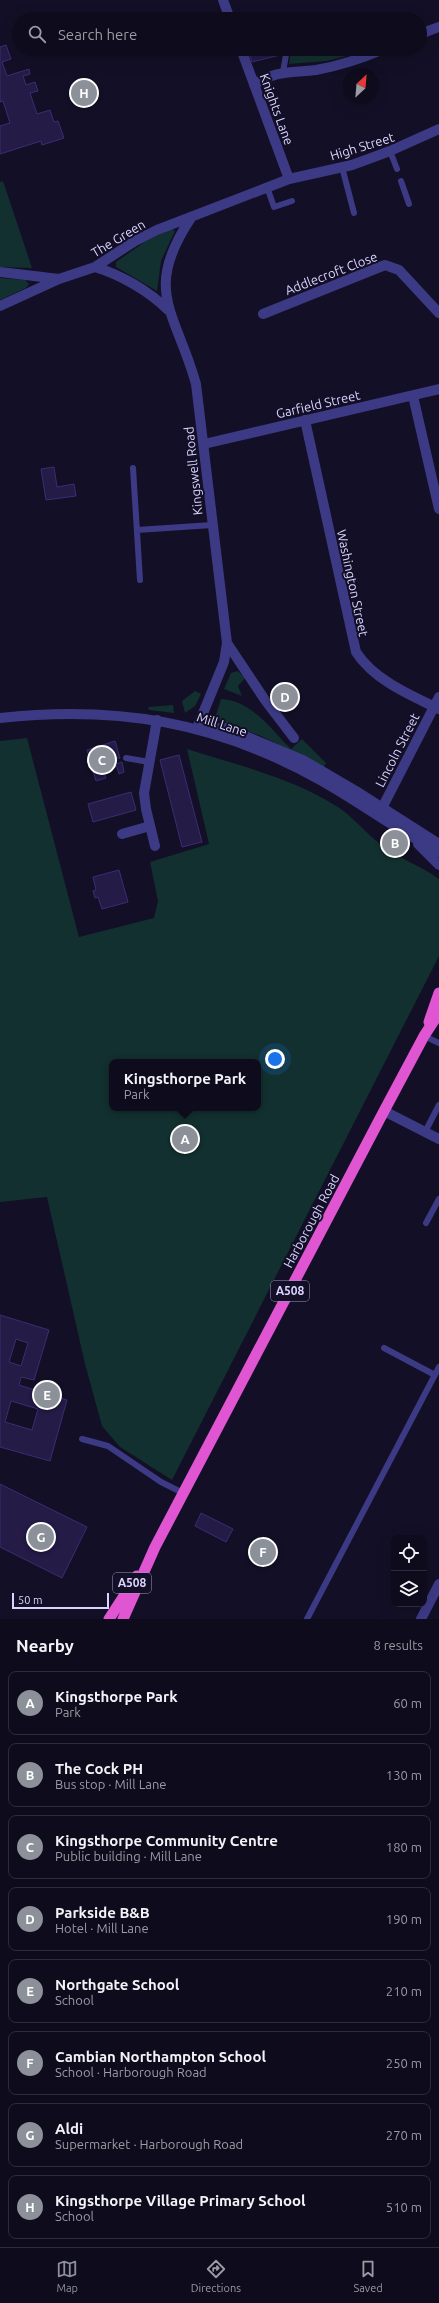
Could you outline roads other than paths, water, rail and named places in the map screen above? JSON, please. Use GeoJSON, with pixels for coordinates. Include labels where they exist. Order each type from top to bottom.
{"type":"FeatureCollection","features":[{"type":"Feature","properties":{"kind":"highway","name":"Harborough Road"},"geometry":{"type":"LineString","coordinates":[[424,1036],[439,993]]}},
{"type":"Feature","properties":{"kind":"highway","name":"Harborough Road"},"geometry":{"type":"LineString","coordinates":[[156,1547],[384,1111],[424,1036],[439,1013]]}},
{"type":"Feature","properties":{"kind":"highway","name":"A508"},"geometry":{"type":"LineString","coordinates":[[109,1619],[156,1547]]}},
{"type":"Feature","properties":{"kind":"highway","name":"A508"},"geometry":{"type":"LineString","coordinates":[[123,1619],[156,1547]]}},
{"type":"Feature","properties":{"kind":"street"},"geometry":{"type":"LineString","coordinates":[[223,0],[227,12]]}},
{"type":"Feature","properties":{"kind":"street"},"geometry":{"type":"LineString","coordinates":[[427,31],[439,27]]}},
{"type":"Feature","properties":{"kind":"street","name":"Knights Lane"},"geometry":{"type":"LineString","coordinates":[[244,56],[289,179]]}},
{"type":"Feature","properties":{"kind":"street"},"geometry":{"type":"LineString","coordinates":[[254,85],[265,77],[283,72],[316,70],[361,56]]}},
{"type":"Feature","properties":{"kind":"street","name":"High Street"},"geometry":{"type":"LineString","coordinates":[[289,179],[342,167],[390,151],[439,129]]}},
{"type":"Feature","properties":{"kind":"street","name":"The Green"},"geometry":{"type":"LineString","coordinates":[[0,272],[59,279],[95,267],[135,241],[157,230],[289,179]]}},
{"type":"Feature","properties":{"kind":"street","name":"Kingswell Road"},"geometry":{"type":"LineString","coordinates":[[191,218],[172,249],[168,262],[165,283],[168,310],[190,361],[196,384],[227,643],[224,662],[197,728]]}},
{"type":"Feature","properties":{"kind":"street","name":"Addlecroft Close"},"geometry":{"type":"LineString","coordinates":[[262,314],[386,265],[399,270],[439,313]]}},
{"type":"Feature","properties":{"kind":"street"},"geometry":{"type":"LineString","coordinates":[[95,267],[108,271],[134,285],[158,300],[168,310]]}},
{"type":"Feature","properties":{"kind":"street"},"geometry":{"type":"LineString","coordinates":[[0,306],[59,279]]}},
{"type":"Feature","properties":{"kind":"street","name":"Garfield Street"},"geometry":{"type":"LineString","coordinates":[[204,444],[439,389]]}},
{"type":"Feature","properties":{"kind":"street"},"geometry":{"type":"LineString","coordinates":[[413,396],[439,508]]}},
{"type":"Feature","properties":{"kind":"street","name":"Washington Street"},"geometry":{"type":"LineString","coordinates":[[305,420],[356,652],[364,666],[374,674],[437,708]]}},
{"type":"Feature","properties":{"kind":"street"},"geometry":{"type":"LineString","coordinates":[[227,643],[265,700],[294,738]]}},
{"type":"Feature","properties":{"kind":"street","name":"Lincoln Street"},"geometry":{"type":"LineString","coordinates":[[380,811],[437,708],[439,697]]}},
{"type":"Feature","properties":{"kind":"street","name":"Mill Lane"},"geometry":{"type":"LineString","coordinates":[[0,718],[85,714],[157,720],[197,728],[234,740],[287,763],[380,811],[413,838],[439,865]]}},
{"type":"Feature","properties":{"kind":"street"},"geometry":{"type":"LineString","coordinates":[[155,846],[144,793],[157,720]]}},
{"type":"Feature","properties":{"kind":"street"},"geometry":{"type":"LineString","coordinates":[[380,811],[439,844]]}},
{"type":"Feature","properties":{"kind":"street"},"geometry":{"type":"LineString","coordinates":[[122,834],[150,826]]}},
{"type":"Feature","properties":{"kind":"street","name":"Mill Lane"},"geometry":{"type":"LineString","coordinates":[[413,838],[439,852]]}},
{"type":"Feature","properties":{"kind":"street"},"geometry":{"type":"LineString","coordinates":[[384,1111],[439,1139]]}},
{"type":"Feature","properties":{"kind":"street"},"geometry":{"type":"LineString","coordinates":[[421,1619],[439,1584]]}},
{"type":"Feature","properties":{"kind":"lane"},"geometry":{"type":"LineString","coordinates":[[283,72],[286,56]]}},
{"type":"Feature","properties":{"kind":"lane"},"geometry":{"type":"LineString","coordinates":[[390,151],[397,169]]}},
{"type":"Feature","properties":{"kind":"lane"},"geometry":{"type":"LineString","coordinates":[[342,167],[354,213]]}},
{"type":"Feature","properties":{"kind":"lane"},"geometry":{"type":"LineString","coordinates":[[401,181],[410,204]]}},
{"type":"Feature","properties":{"kind":"lane"},"geometry":{"type":"LineString","coordinates":[[267,187],[274,207],[292,201]]}},
{"type":"Feature","properties":{"kind":"lane"},"geometry":{"type":"LineString","coordinates":[[133,468],[140,580]]}},
{"type":"Feature","properties":{"kind":"lane"},"geometry":{"type":"LineString","coordinates":[[137,530],[212,525]]}},
{"type":"Feature","properties":{"kind":"lane"},"geometry":{"type":"LineString","coordinates":[[126,758],[149,762]]}},
{"type":"Feature","properties":{"kind":"lane"},"geometry":{"type":"LineString","coordinates":[[424,1036],[439,1043]]}},
{"type":"Feature","properties":{"kind":"lane"},"geometry":{"type":"LineString","coordinates":[[425,1132],[439,1105]]}},
{"type":"Feature","properties":{"kind":"lane"},"geometry":{"type":"LineString","coordinates":[[426,1223],[439,1199]]}},
{"type":"Feature","properties":{"kind":"lane"},"geometry":{"type":"LineString","coordinates":[[384,1348],[435,1375]]}},
{"type":"Feature","properties":{"kind":"lane"},"geometry":{"type":"LineString","coordinates":[[307,1619],[439,1367]]}},
{"type":"Feature","properties":{"kind":"lane"},"geometry":{"type":"LineString","coordinates":[[82,1439],[108,1446],[161,1482],[183,1493]]}},
{"type":"Feature","properties":{"kind":"place","name":"Kingsthorpe Village Primary School"},"geometry":{"type":"Point","coordinates":[84,93]}},
{"type":"Feature","properties":{"kind":"place","name":"Parkside B&B"},"geometry":{"type":"Point","coordinates":[285,697]}},
{"type":"Feature","properties":{"kind":"place","name":"Kingsthorpe Community Centre"},"geometry":{"type":"Point","coordinates":[102,760]}},
{"type":"Feature","properties":{"kind":"place","name":"The Cock PH"},"geometry":{"type":"Point","coordinates":[395,843]}},
{"type":"Feature","properties":{"kind":"place","name":"Kingsthorpe Park"},"geometry":{"type":"Point","coordinates":[185,1139]}},
{"type":"Feature","properties":{"kind":"place","name":"Northgate School"},"geometry":{"type":"Point","coordinates":[47,1395]}},
{"type":"Feature","properties":{"kind":"place","name":"Aldi"},"geometry":{"type":"Point","coordinates":[41,1537]}},
{"type":"Feature","properties":{"kind":"place","name":"Cambian Northampton School"},"geometry":{"type":"Point","coordinates":[263,1552]}}]}
